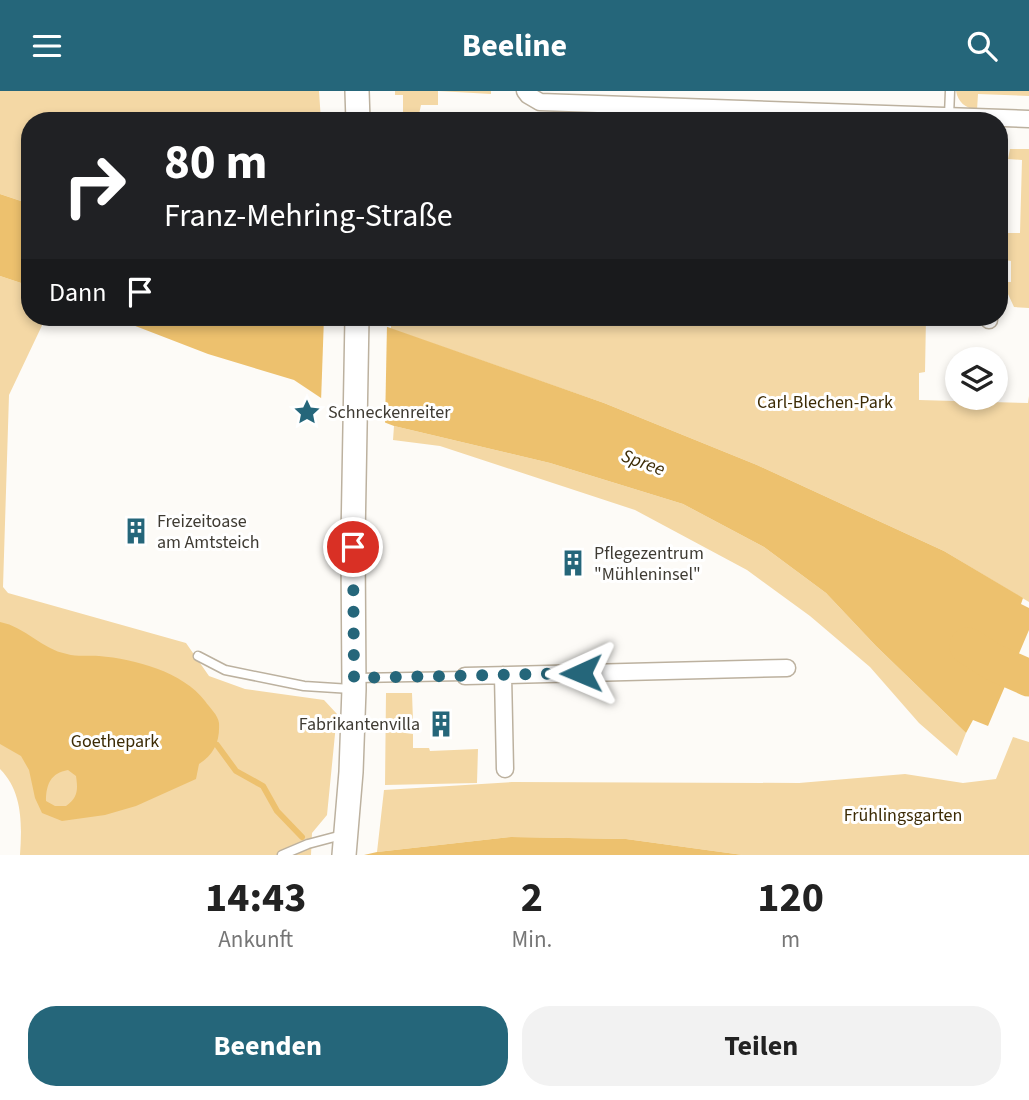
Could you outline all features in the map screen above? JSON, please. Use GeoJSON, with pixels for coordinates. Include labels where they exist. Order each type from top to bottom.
{"type":"FeatureCollection","features":[{"type":"Feature","properties":{"kind":"main road"},"geometry":{"type":"LineString","coordinates":[[358,91],[358,112]]}},
{"type":"Feature","properties":{"kind":"main road"},"geometry":{"type":"LineString","coordinates":[[344,847],[351,772],[354,684],[357,326]]}},
{"type":"Feature","properties":{"kind":"street"},"geometry":{"type":"LineString","coordinates":[[525,91],[540,102],[606,97],[877,112]]}},
{"type":"Feature","properties":{"kind":"street"},"geometry":{"type":"LineString","coordinates":[[1008,119],[1029,119]]}},
{"type":"Feature","properties":{"kind":"street"},"geometry":{"type":"LineString","coordinates":[[465,676],[787,668]]}},
{"type":"Feature","properties":{"kind":"street"},"geometry":{"type":"LineString","coordinates":[[503,675],[505,769]]}},
{"type":"Feature","properties":{"kind":"lane"},"geometry":{"type":"LineString","coordinates":[[949,112],[950,91]]}},
{"type":"Feature","properties":{"kind":"lane"},"geometry":{"type":"LineString","coordinates":[[198,656],[225,670],[304,686],[465,676]]}},
{"type":"Feature","properties":{"kind":"lane"},"geometry":{"type":"LineString","coordinates":[[282,855],[308,844],[344,847]]}},
{"type":"Feature","properties":{"kind":"green space"},"geometry":{"type":"Polygon","coordinates":[[[0,91],[319,91],[320,112],[21,112],[21,201],[0,194],[0,91]]]}},
{"type":"Feature","properties":{"kind":"green space"},"geometry":{"type":"Polygon","coordinates":[[[395,91],[438,91],[438,105],[421,105],[420,112],[403,112],[403,95],[395,95],[395,91]]]}},
{"type":"Feature","properties":{"kind":"green space"},"geometry":{"type":"Polygon","coordinates":[[[438,91],[491,91],[491,94],[438,91]]]}},
{"type":"Feature","properties":{"kind":"green space"},"geometry":{"type":"Polygon","coordinates":[[[956,91],[1029,91],[1029,96],[978,94],[977,110],[963,104],[956,91]]]}},
{"type":"Feature","properties":{"kind":"green space"},"geometry":{"type":"Polygon","coordinates":[[[1010,149],[1029,149],[1029,308],[1014,307],[1008,294],[1011,261],[1008,260],[1008,233],[1020,233],[1022,160],[1008,159],[1010,149]]]}},
{"type":"Feature","properties":{"kind":"green space","name":"Goethepark"},"geometry":{"type":"Polygon","coordinates":[[[0,276],[21,283],[21,326],[42,326],[9,395],[3,587],[8,593],[186,643],[209,676],[245,689],[324,700],[337,714],[327,815],[312,833],[311,855],[20,855],[21,821],[17,798],[8,778],[0,769],[0,276]]]}},
{"type":"Feature","properties":{"kind":"green space","name":"Carl-Blechen-Park"},"geometry":{"type":"Polygon","coordinates":[[[391,326],[926,326],[925,372],[919,373],[919,400],[945,401],[945,410],[1008,410],[1008,402],[1028,403],[1029,396],[1029,602],[944,551],[757,465],[604,403],[391,329],[391,326]]]}},
{"type":"Feature","properties":{"kind":"green space"},"geometry":{"type":"Polygon","coordinates":[[[394,426],[550,463],[683,504],[764,547],[826,593],[876,646],[966,733],[957,756],[919,723],[870,667],[810,616],[747,570],[635,510],[440,446],[393,440],[394,426]]]}},
{"type":"Feature","properties":{"kind":"green space"},"geometry":{"type":"Polygon","coordinates":[[[386,693],[412,693],[413,721],[405,721],[405,733],[413,734],[413,748],[429,748],[430,751],[478,749],[477,783],[385,785],[386,693]]]}},
{"type":"Feature","properties":{"kind":"green space","name":"Frühlingsgarten"},"geometry":{"type":"Polygon","coordinates":[[[1013,737],[1029,742],[1029,855],[743,855],[626,839],[511,837],[377,852],[384,790],[512,782],[799,783],[905,774],[963,783],[996,779],[1013,737]]]}},
{"type":"Feature","properties":{"kind":"water"},"geometry":{"type":"Polygon","coordinates":[[[0,194],[21,201],[21,283],[0,276],[0,194]]]}},
{"type":"Feature","properties":{"kind":"water"},"geometry":{"type":"Polygon","coordinates":[[[135,326],[385,326],[604,403],[757,465],[944,551],[1023,598],[1021,604],[1029,608],[1029,630],[988,726],[973,720],[966,733],[876,646],[826,593],[764,547],[683,504],[550,463],[394,426],[321,398],[294,380],[208,354],[135,326]]]}},
{"type":"Feature","properties":{"kind":"water"},"geometry":{"type":"Polygon","coordinates":[[[0,622],[18,628],[58,651],[128,660],[171,675],[196,691],[214,712],[219,723],[215,747],[199,764],[196,779],[136,806],[105,815],[62,821],[42,813],[35,798],[29,770],[21,756],[0,744],[0,622]],[[68,770],[57,774],[48,785],[46,801],[55,806],[66,806],[76,793],[76,776],[68,770]]]}},
{"type":"Feature","properties":{"kind":"water"},"geometry":{"type":"Polygon","coordinates":[[[511,837],[626,839],[743,855],[364,855],[511,837]]]}},
{"type":"Feature","properties":{"kind":"pier"},"geometry":{"type":"Polygon","coordinates":[[[324,326],[387,326],[385,426],[321,402],[324,326]]]}},
{"type":"Feature","properties":{"kind":"waterway","name":"Spree"},"geometry":{"type":"LineString","coordinates":[[968,646],[993,662],[1029,678]]}},
{"type":"Feature","properties":{"kind":"waterway"},"geometry":{"type":"LineString","coordinates":[[217,745],[236,771],[263,786],[277,811],[302,837]]}},
{"type":"Feature","properties":{"kind":"place","name":"Schneckenreiter"},"geometry":{"type":"Point","coordinates":[307,412]}},
{"type":"Feature","properties":{"kind":"place","name":"Freizeitoase am Amtsteich"},"geometry":{"type":"Point","coordinates":[136,531]}},
{"type":"Feature","properties":{"kind":"place","name":"Pflegezentrum \"Mühleninsel\""},"geometry":{"type":"Point","coordinates":[573,563]}},
{"type":"Feature","properties":{"kind":"place","name":"Fabrikantenvilla"},"geometry":{"type":"Point","coordinates":[441,724]}},
{"type":"Feature","properties":{"kind":"route"},"geometry":{"type":"LineString","coordinates":[[353,547],[354,678],[581,673]]}}]}
